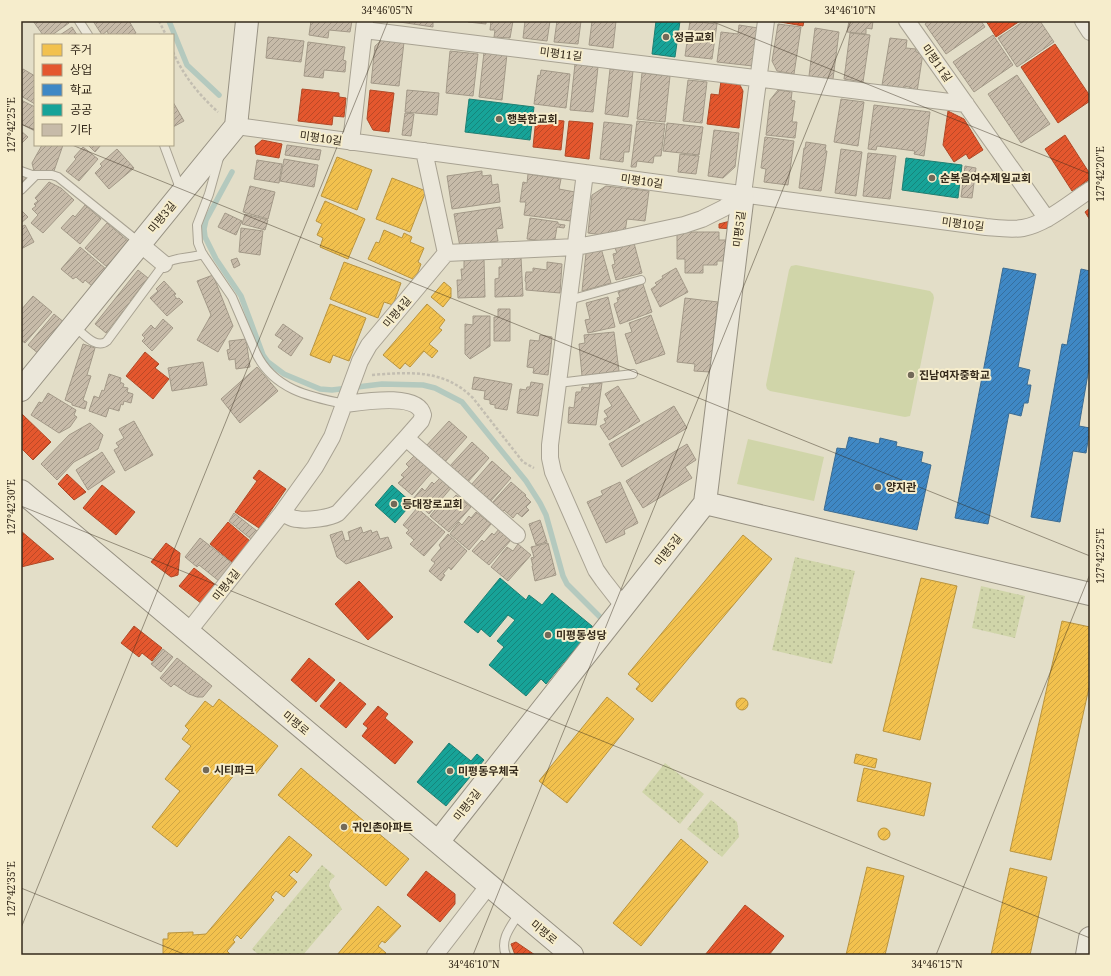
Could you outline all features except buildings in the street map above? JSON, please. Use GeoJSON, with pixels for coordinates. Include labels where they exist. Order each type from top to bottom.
{"type":"FeatureCollection","features":[{"type":"Feature","properties":{"kind":"street"},"geometry":{"type":"LineString","coordinates":[[230,134],[247,21]]}},
{"type":"Feature","properties":{"kind":"street"},"geometry":{"type":"LineString","coordinates":[[424,152],[446,253],[576,247],[690,223],[714,214],[743,194],[766,21]]}},
{"type":"Feature","properties":{"kind":"street","name":"미평11길"},"geometry":{"type":"LineString","coordinates":[[907,21],[966,104]]}},
{"type":"Feature","properties":{"kind":"street"},"geometry":{"type":"LineString","coordinates":[[1083,21],[1090,32]]}},
{"type":"Feature","properties":{"kind":"street","name":"미평11길"},"geometry":{"type":"LineString","coordinates":[[351,142],[364,25],[759,78]]}},
{"type":"Feature","properties":{"kind":"street"},"geometry":{"type":"LineString","coordinates":[[759,78],[966,104],[1047,219]]}},
{"type":"Feature","properties":{"kind":"street","name":"미평10길"},"geometry":{"type":"LineString","coordinates":[[230,134],[351,142],[986,227],[1023,228],[1047,219],[1090,190]]}},
{"type":"Feature","properties":{"kind":"street","name":"미평3길"},"geometry":{"type":"LineString","coordinates":[[21,390],[230,134]]}},
{"type":"Feature","properties":{"kind":"street"},"geometry":{"type":"LineString","coordinates":[[585,173],[550,445],[550,458],[553,472],[596,570],[624,607]]}},
{"type":"Feature","properties":{"kind":"street","name":"미평5길"},"geometry":{"type":"LineString","coordinates":[[438,842],[705,503],[743,194]]}},
{"type":"Feature","properties":{"kind":"street"},"geometry":{"type":"LineString","coordinates":[[140,244],[164,264]]}},
{"type":"Feature","properties":{"kind":"street","name":"미평4길"},"geometry":{"type":"LineString","coordinates":[[188,632],[282,513],[315,467],[332,436],[360,361],[369,345],[446,253]]}},
{"type":"Feature","properties":{"kind":"street"},"geometry":{"type":"LineString","coordinates":[[282,513],[293,518],[300,519],[330,516],[338,513],[406,438],[422,417],[422,411],[414,404],[403,401],[346,401]]}},
{"type":"Feature","properties":{"kind":"street"},"geometry":{"type":"LineString","coordinates":[[406,438],[517,535]]}},
{"type":"Feature","properties":{"kind":"street","name":"미평로"},"geometry":{"type":"LineString","coordinates":[[21,491],[572,955]]}},
{"type":"Feature","properties":{"kind":"street"},"geometry":{"type":"LineString","coordinates":[[705,503],[1090,594]]}},
{"type":"Feature","properties":{"kind":"street"},"geometry":{"type":"LineString","coordinates":[[435,955],[489,885]]}},
{"type":"Feature","properties":{"kind":"street"},"geometry":{"type":"LineString","coordinates":[[1087,955],[1090,938]]}},
{"type":"Feature","properties":{"kind":"lane"},"geometry":{"type":"LineString","coordinates":[[79,21],[87,34]]}},
{"type":"Feature","properties":{"kind":"lane"},"geometry":{"type":"LineString","coordinates":[[230,134],[197,225],[198,243],[203,254],[232,297],[259,361],[268,372],[297,392],[314,397],[346,401]]}},
{"type":"Feature","properties":{"kind":"lane"},"geometry":{"type":"LineString","coordinates":[[164,146],[182,193]]}},
{"type":"Feature","properties":{"kind":"lane"},"geometry":{"type":"LineString","coordinates":[[21,171],[35,176],[52,175],[58,177],[140,244]]}},
{"type":"Feature","properties":{"kind":"lane"},"geometry":{"type":"LineString","coordinates":[[21,190],[35,176]]}},
{"type":"Feature","properties":{"kind":"lane"},"geometry":{"type":"LineString","coordinates":[[73,326],[95,344],[100,345],[105,342],[164,264],[172,259],[191,258],[203,254]]}},
{"type":"Feature","properties":{"kind":"lane"},"geometry":{"type":"LineString","coordinates":[[569,300],[640,280]]}},
{"type":"Feature","properties":{"kind":"lane"},"geometry":{"type":"LineString","coordinates":[[558,383],[633,374]]}},
{"type":"Feature","properties":{"kind":"lane"},"geometry":{"type":"LineString","coordinates":[[506,955],[503,944],[520,911]]}},
{"type":"Feature","properties":{"kind":"path"},"geometry":{"type":"LineString","coordinates":[[159,21],[166,34]]}},
{"type":"Feature","properties":{"kind":"path"},"geometry":{"type":"LineString","coordinates":[[174,54],[181,68],[203,97],[218,113],[230,134]]}},
{"type":"Feature","properties":{"kind":"path"},"geometry":{"type":"LineString","coordinates":[[354,378],[412,373],[435,376],[448,380],[461,387],[473,398],[523,462],[533,467],[553,472]]}},
{"type":"Feature","properties":{"kind":"green space"},"geometry":{"type":"Polygon","coordinates":[[[796,265],[930,291],[933,294],[934,298],[910,416],[905,417],[770,391],[767,389],[766,385],[789,270],[791,266],[796,265]]]}},
{"type":"Feature","properties":{"kind":"green space"},"geometry":{"type":"Polygon","coordinates":[[[748,439],[824,457],[814,501],[737,484],[748,439]]]}},
{"type":"Feature","properties":{"kind":"green space"},"geometry":{"type":"Polygon","coordinates":[[[795,557],[855,571],[832,664],[772,650],[795,557]]]}},
{"type":"Feature","properties":{"kind":"green space"},"geometry":{"type":"Polygon","coordinates":[[[981,586],[1025,596],[1015,638],[972,628],[981,586]]]}},
{"type":"Feature","properties":{"kind":"green space"},"geometry":{"type":"Polygon","coordinates":[[[665,763],[704,794],[680,824],[642,792],[665,763]]]}},
{"type":"Feature","properties":{"kind":"green space"},"geometry":{"type":"Polygon","coordinates":[[[711,800],[737,822],[739,837],[722,857],[687,829],[711,800]]]}},
{"type":"Feature","properties":{"kind":"green space"},"geometry":{"type":"Polygon","coordinates":[[[322,865],[335,876],[330,881],[329,886],[342,909],[303,955],[259,955],[252,949],[322,865]]]}},
{"type":"Feature","properties":{"kind":"waterway"},"geometry":{"type":"LineString","coordinates":[[169,21],[187,65],[219,95]]}},
{"type":"Feature","properties":{"kind":"waterway"},"geometry":{"type":"LineString","coordinates":[[232,172],[206,220],[204,229],[205,237],[216,259],[241,296],[263,355],[268,362],[284,374],[320,389],[332,390],[382,384],[423,385],[435,388],[462,402],[526,481],[546,515],[563,576],[567,584],[602,619]]}},
{"type":"Feature","properties":{"kind":"place","name":"정금교회"},"geometry":{"type":"Point","coordinates":[666,37]}},
{"type":"Feature","properties":{"kind":"place","name":"행복한교회"},"geometry":{"type":"Point","coordinates":[499,119]}},
{"type":"Feature","properties":{"kind":"place","name":"순복음여수제일교회"},"geometry":{"type":"Point","coordinates":[932,178]}},
{"type":"Feature","properties":{"kind":"place","name":"진남여자중학교"},"geometry":{"type":"Point","coordinates":[911,375]}},
{"type":"Feature","properties":{"kind":"place","name":"양지관"},"geometry":{"type":"Point","coordinates":[878,487]}},
{"type":"Feature","properties":{"kind":"place","name":"등대장로교회"},"geometry":{"type":"Point","coordinates":[394,504]}},
{"type":"Feature","properties":{"kind":"place","name":"미평동성당"},"geometry":{"type":"Point","coordinates":[548,635]}},
{"type":"Feature","properties":{"kind":"place","name":"시티파크"},"geometry":{"type":"Point","coordinates":[206,770]}},
{"type":"Feature","properties":{"kind":"place","name":"미평동우체국"},"geometry":{"type":"Point","coordinates":[450,771]}},
{"type":"Feature","properties":{"kind":"place","name":"귀인촌아파트"},"geometry":{"type":"Point","coordinates":[344,827]}}]}
